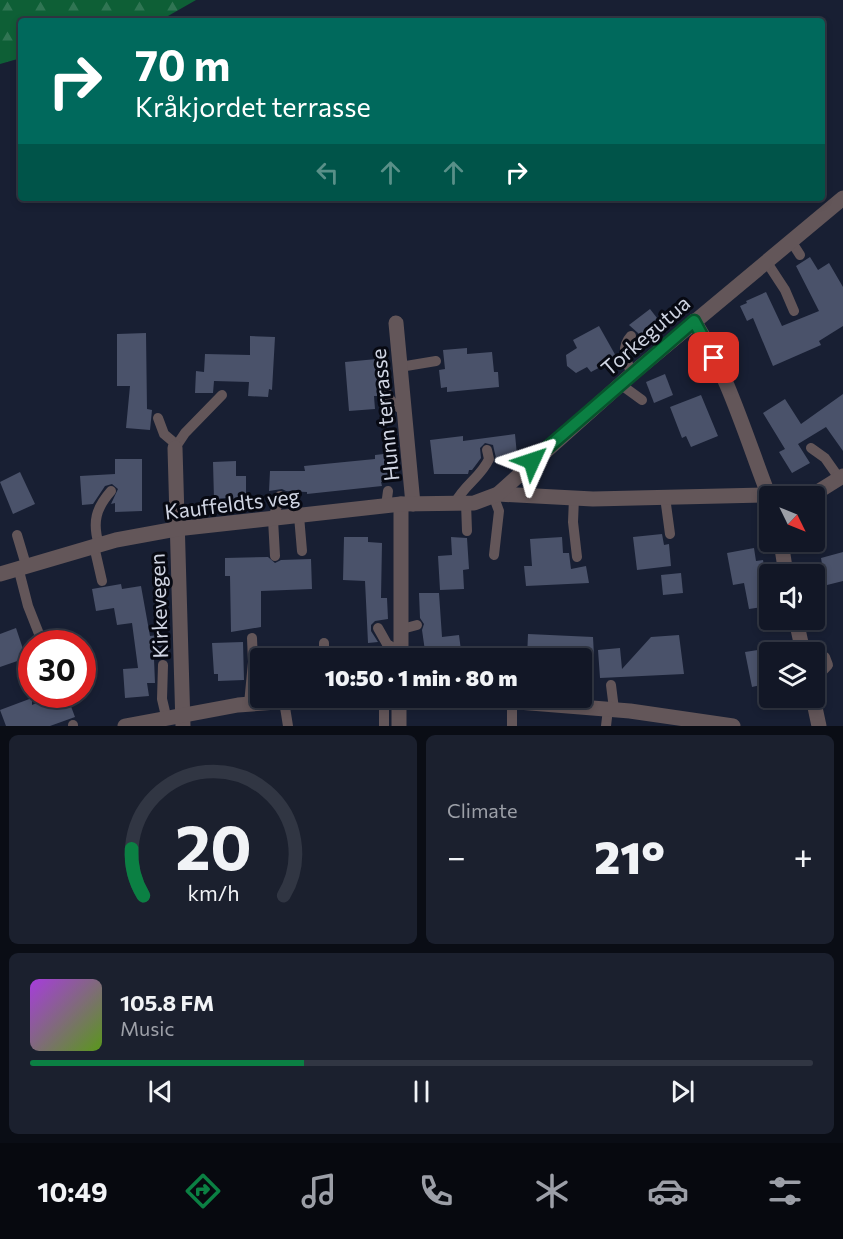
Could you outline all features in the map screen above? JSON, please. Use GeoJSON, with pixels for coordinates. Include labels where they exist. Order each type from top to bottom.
{"type":"FeatureCollection","features":[{"type":"Feature","properties":{"kind":"street","name":"Torkegutua"},"geometry":{"type":"LineString","coordinates":[[465,503],[496,494],[694,321],[842,200]]}},
{"type":"Feature","properties":{"kind":"street"},"geometry":{"type":"LineString","coordinates":[[694,321],[723,378],[765,486]]}},
{"type":"Feature","properties":{"kind":"street","name":"Hunn terrasse"},"geometry":{"type":"LineString","coordinates":[[396,323],[405,410],[397,501],[401,648]]}},
{"type":"Feature","properties":{"kind":"street","name":"Kirkevegen"},"geometry":{"type":"LineString","coordinates":[[176,446],[176,530],[184,719]]}},
{"type":"Feature","properties":{"kind":"street"},"geometry":{"type":"LineString","coordinates":[[825,487],[841,477]]}},
{"type":"Feature","properties":{"kind":"street"},"geometry":{"type":"LineString","coordinates":[[496,494],[574,498],[759,497]]}},
{"type":"Feature","properties":{"kind":"street","name":"Kauffeldts veg"},"geometry":{"type":"LineString","coordinates":[[0,574],[97,546],[176,530],[299,516],[397,501],[465,503]]}},
{"type":"Feature","properties":{"kind":"street"},"geometry":{"type":"LineString","coordinates":[[125,726],[166,716],[184,719],[249,704]]}},
{"type":"Feature","properties":{"kind":"street"},"geometry":{"type":"LineString","coordinates":[[592,707],[699,724],[733,726]]}},
{"type":"Feature","properties":{"kind":"street"},"geometry":{"type":"LineString","coordinates":[[399,708],[399,726]]}},
{"type":"Feature","properties":{"kind":"street"},"geometry":{"type":"LineString","coordinates":[[815,708],[819,726]]}},
{"type":"Feature","properties":{"kind":"lane"},"geometry":{"type":"LineString","coordinates":[[791,241],[800,255]]}},
{"type":"Feature","properties":{"kind":"lane"},"geometry":{"type":"LineString","coordinates":[[766,261],[785,290],[794,311]]}},
{"type":"Feature","properties":{"kind":"lane"},"geometry":{"type":"LineString","coordinates":[[631,336],[626,341],[624,356],[632,374]]}},
{"type":"Feature","properties":{"kind":"lane"},"geometry":{"type":"LineString","coordinates":[[400,367],[436,361]]}},
{"type":"Feature","properties":{"kind":"lane"},"geometry":{"type":"LineString","coordinates":[[620,384],[642,400]]}},
{"type":"Feature","properties":{"kind":"lane"},"geometry":{"type":"LineString","coordinates":[[385,387],[387,395],[396,407],[405,410]]}},
{"type":"Feature","properties":{"kind":"lane"},"geometry":{"type":"LineString","coordinates":[[158,418],[164,434],[176,446],[185,433],[222,395]]}},
{"type":"Feature","properties":{"kind":"lane"},"geometry":{"type":"LineString","coordinates":[[811,448],[825,458],[841,477]]}},
{"type":"Feature","properties":{"kind":"lane"},"geometry":{"type":"LineString","coordinates":[[467,531],[462,489],[484,470],[489,459],[487,450]]}},
{"type":"Feature","properties":{"kind":"lane"},"geometry":{"type":"LineString","coordinates":[[102,581],[95,516],[101,502],[111,491]]}},
{"type":"Feature","properties":{"kind":"lane"},"geometry":{"type":"LineString","coordinates":[[494,555],[499,511],[496,494]]}},
{"type":"Feature","properties":{"kind":"lane"},"geometry":{"type":"LineString","coordinates":[[275,556],[273,519],[280,496]]}},
{"type":"Feature","properties":{"kind":"lane"},"geometry":{"type":"LineString","coordinates":[[665,497],[670,534]]}},
{"type":"Feature","properties":{"kind":"lane"},"geometry":{"type":"LineString","coordinates":[[574,498],[573,522],[577,557]]}},
{"type":"Feature","properties":{"kind":"lane"},"geometry":{"type":"LineString","coordinates":[[299,516],[302,551]]}},
{"type":"Feature","properties":{"kind":"lane"},"geometry":{"type":"LineString","coordinates":[[17,535],[28,606],[37,630]]}},
{"type":"Feature","properties":{"kind":"lane"},"geometry":{"type":"LineString","coordinates":[[402,629],[417,625]]}},
{"type":"Feature","properties":{"kind":"lane"},"geometry":{"type":"LineString","coordinates":[[378,628],[392,648]]}},
{"type":"Feature","properties":{"kind":"lane"},"geometry":{"type":"LineString","coordinates":[[249,704],[254,662],[252,638]]}},
{"type":"Feature","properties":{"kind":"lane"},"geometry":{"type":"LineString","coordinates":[[324,643],[324,648]]}},
{"type":"Feature","properties":{"kind":"lane"},"geometry":{"type":"LineString","coordinates":[[825,657],[828,666],[825,669]]}},
{"type":"Feature","properties":{"kind":"lane"},"geometry":{"type":"LineString","coordinates":[[163,665],[162,699],[166,716]]}},
{"type":"Feature","properties":{"kind":"lane"},"geometry":{"type":"LineString","coordinates":[[606,726],[611,709],[611,685]]}},
{"type":"Feature","properties":{"kind":"lane"},"geometry":{"type":"LineString","coordinates":[[285,708],[288,726]]}},
{"type":"Feature","properties":{"kind":"lane"},"geometry":{"type":"LineString","coordinates":[[384,708],[384,726]]}},
{"type":"Feature","properties":{"kind":"lane"},"geometry":{"type":"LineString","coordinates":[[512,708],[512,726]]}},
{"type":"Feature","properties":{"kind":"green space"},"geometry":{"type":"Polygon","coordinates":[[[0,0],[196,0],[161,18],[18,18],[18,59],[0,64],[0,0]]]}},
{"type":"Feature","properties":{"kind":"building"},"geometry":{"type":"Polygon","coordinates":[[[810,257],[818,270],[829,263],[843,287],[843,326],[819,341],[821,345],[773,366],[753,318],[747,321],[740,306],[766,292],[782,326],[819,311],[796,266],[810,257]]]}},
{"type":"Feature","properties":{"kind":"building"},"geometry":{"type":"Polygon","coordinates":[[[650,309],[664,327],[643,343],[638,333],[629,325],[650,309]]]}},
{"type":"Feature","properties":{"kind":"building"},"geometry":{"type":"Polygon","coordinates":[[[599,326],[617,358],[591,372],[587,367],[576,373],[567,366],[566,355],[577,348],[573,340],[599,326]]]}},
{"type":"Feature","properties":{"kind":"building"},"geometry":{"type":"Polygon","coordinates":[[[146,333],[147,409],[152,410],[150,430],[126,428],[130,386],[117,386],[117,334],[146,333]]]}},
{"type":"Feature","properties":{"kind":"building"},"geometry":{"type":"Polygon","coordinates":[[[250,336],[275,337],[272,390],[269,389],[268,397],[248,396],[249,382],[214,381],[213,393],[195,393],[196,371],[204,372],[205,354],[250,355],[250,336]]]}},
{"type":"Feature","properties":{"kind":"building"},"geometry":{"type":"Polygon","coordinates":[[[467,348],[467,354],[492,352],[494,372],[498,372],[499,387],[447,392],[447,387],[441,388],[439,370],[445,369],[443,350],[467,348]]]}},
{"type":"Feature","properties":{"kind":"building"},"geometry":{"type":"Polygon","coordinates":[[[387,358],[389,378],[378,379],[379,396],[374,396],[375,409],[349,411],[345,362],[387,358]]]}},
{"type":"Feature","properties":{"kind":"building"},"geometry":{"type":"Polygon","coordinates":[[[665,374],[673,395],[654,403],[646,382],[665,374]]]}},
{"type":"Feature","properties":{"kind":"building"},"geometry":{"type":"Polygon","coordinates":[[[843,394],[843,451],[826,427],[798,444],[810,463],[792,473],[779,452],[785,449],[763,413],[785,399],[801,424],[843,394]]]}},
{"type":"Feature","properties":{"kind":"building"},"geometry":{"type":"Polygon","coordinates":[[[701,395],[718,436],[691,447],[686,436],[682,438],[670,407],[701,395]]]}},
{"type":"Feature","properties":{"kind":"building"},"geometry":{"type":"Polygon","coordinates":[[[515,434],[517,455],[496,458],[493,445],[485,443],[480,448],[481,458],[468,474],[434,474],[430,440],[463,436],[463,441],[515,434]]]}},
{"type":"Feature","properties":{"kind":"building"},"geometry":{"type":"Polygon","coordinates":[[[393,453],[396,480],[381,482],[382,486],[307,494],[307,492],[282,489],[269,491],[270,471],[305,471],[304,466],[375,459],[375,455],[393,453]]]}},
{"type":"Feature","properties":{"kind":"building"},"geometry":{"type":"Polygon","coordinates":[[[115,459],[142,459],[142,511],[115,512],[115,503],[111,504],[118,489],[112,484],[105,486],[93,504],[82,505],[80,476],[115,474],[115,459]]]}},
{"type":"Feature","properties":{"kind":"building"},"geometry":{"type":"Polygon","coordinates":[[[236,461],[236,476],[246,476],[246,502],[226,502],[226,498],[214,499],[213,462],[236,461]]]}},
{"type":"Feature","properties":{"kind":"building"},"geometry":{"type":"Polygon","coordinates":[[[20,472],[35,504],[13,514],[0,482],[20,472]]]}},
{"type":"Feature","properties":{"kind":"building"},"geometry":{"type":"Polygon","coordinates":[[[662,534],[664,545],[669,544],[671,566],[637,570],[633,537],[662,534]]]}},
{"type":"Feature","properties":{"kind":"building"},"geometry":{"type":"Polygon","coordinates":[[[344,537],[368,537],[368,542],[382,543],[381,598],[387,598],[388,619],[375,621],[371,625],[371,631],[378,642],[368,643],[365,581],[343,580],[344,537]]]}},
{"type":"Feature","properties":{"kind":"building"},"geometry":{"type":"Polygon","coordinates":[[[451,537],[467,538],[469,569],[463,570],[464,589],[440,590],[438,556],[452,555],[451,537]]]}},
{"type":"Feature","properties":{"kind":"building"},"geometry":{"type":"Polygon","coordinates":[[[562,537],[563,553],[569,553],[571,569],[586,566],[589,583],[526,586],[524,566],[532,566],[530,539],[562,537]]]}},
{"type":"Feature","properties":{"kind":"building"},"geometry":{"type":"Polygon","coordinates":[[[754,548],[756,561],[763,560],[764,564],[759,564],[759,608],[749,609],[744,583],[733,585],[727,553],[754,548]]]}},
{"type":"Feature","properties":{"kind":"building"},"geometry":{"type":"Polygon","coordinates":[[[843,552],[843,581],[825,586],[825,564],[822,564],[821,558],[843,552]]]}},
{"type":"Feature","properties":{"kind":"building"},"geometry":{"type":"Polygon","coordinates":[[[268,557],[275,563],[281,560],[311,559],[312,589],[261,591],[261,627],[231,632],[230,576],[225,576],[225,558],[268,557]]]}},
{"type":"Feature","properties":{"kind":"building"},"geometry":{"type":"Polygon","coordinates":[[[681,573],[683,593],[663,595],[661,575],[681,573]]]}},
{"type":"Feature","properties":{"kind":"building"},"geometry":{"type":"Polygon","coordinates":[[[121,584],[122,589],[141,586],[150,636],[167,634],[170,657],[154,659],[155,683],[147,683],[149,696],[125,698],[123,669],[138,668],[132,623],[117,625],[114,608],[96,611],[92,589],[121,584]]]}},
{"type":"Feature","properties":{"kind":"building"},"geometry":{"type":"Polygon","coordinates":[[[419,593],[439,593],[442,637],[459,635],[461,648],[425,648],[422,630],[424,624],[420,618],[419,593]]]}},
{"type":"Feature","properties":{"kind":"building"},"geometry":{"type":"Polygon","coordinates":[[[16,628],[18,661],[0,667],[0,634],[16,628]]]}},
{"type":"Feature","properties":{"kind":"building"},"geometry":{"type":"Polygon","coordinates":[[[528,634],[593,637],[594,656],[592,656],[592,648],[527,648],[528,634]]]}},
{"type":"Feature","properties":{"kind":"building"},"geometry":{"type":"Polygon","coordinates":[[[679,635],[684,674],[600,678],[598,650],[620,648],[622,669],[651,637],[679,635]]]}},
{"type":"Feature","properties":{"kind":"building"},"geometry":{"type":"Polygon","coordinates":[[[243,642],[244,680],[218,681],[218,674],[214,674],[212,643],[243,642]]]}},
{"type":"Feature","properties":{"kind":"building"},"geometry":{"type":"Polygon","coordinates":[[[759,650],[759,685],[752,687],[745,652],[759,650]]]}},
{"type":"Feature","properties":{"kind":"building"},"geometry":{"type":"Polygon","coordinates":[[[18,703],[18,708],[72,708],[75,717],[50,726],[6,726],[0,710],[18,703]]]}},
{"type":"Feature","properties":{"kind":"route"},"geometry":{"type":"LineString","coordinates":[[532,461],[694,321],[714,358]]}}]}
